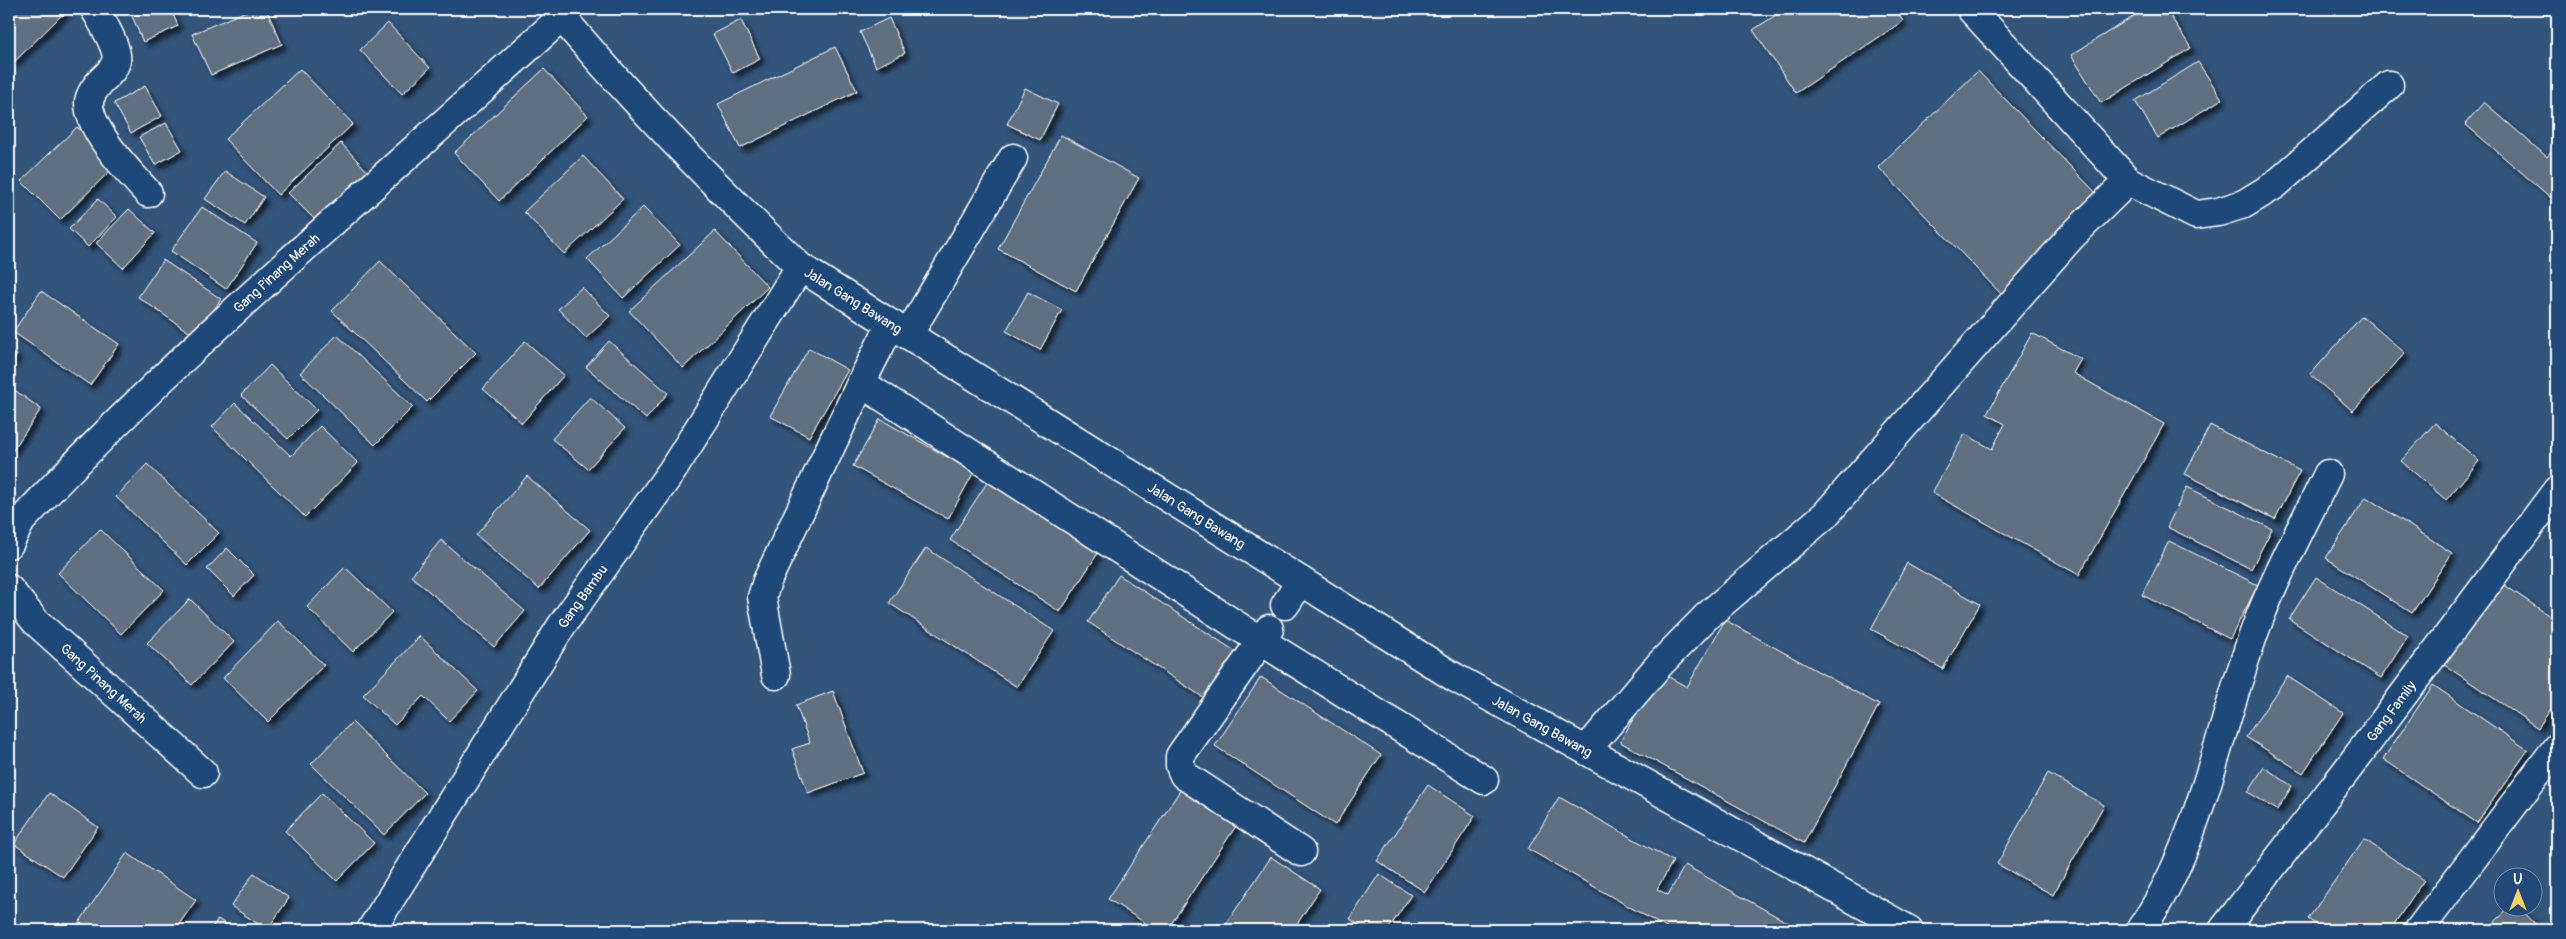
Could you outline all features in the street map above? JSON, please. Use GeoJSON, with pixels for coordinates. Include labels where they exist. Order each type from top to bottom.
{"type":"FeatureCollection","features":[{"type":"Feature","properties":{"kind":"street"},"geometry":{"type":"LineString","coordinates":[[95,9],[112,43],[117,60],[113,69],[93,90],[89,100],[90,112],[100,134],[148,193]]}},
{"type":"Feature","properties":{"kind":"street"},"geometry":{"type":"LineString","coordinates":[[1971,9],[2128,180],[2196,214],[2218,212],[2244,204],[2275,185],[2389,84]]}},
{"type":"Feature","properties":{"kind":"street","name":"Jalan Gang Bawang"},"geometry":{"type":"LineString","coordinates":[[559,13],[661,130],[718,189],[800,266],[899,330],[1454,677],[1587,749],[1909,930]]}},
{"type":"Feature","properties":{"kind":"street","name":"Gang Pinang Merah"},"geometry":{"type":"LineString","coordinates":[[9,544],[21,521],[132,409],[284,265],[559,13]]}},
{"type":"Feature","properties":{"kind":"street"},"geometry":{"type":"LineString","coordinates":[[776,675],[764,615],[762,597],[765,589],[861,383],[899,330],[1013,158]]}},
{"type":"Feature","properties":{"kind":"street"},"geometry":{"type":"LineString","coordinates":[[1587,749],[1660,664],[1706,617],[1825,515],[2070,236],[2128,180]]}},
{"type":"Feature","properties":{"kind":"street","name":"Gang Bambu"},"geometry":{"type":"LineString","coordinates":[[371,930],[562,625],[672,471],[800,266]]}},
{"type":"Feature","properties":{"kind":"street"},"geometry":{"type":"LineString","coordinates":[[861,383],[1265,635],[1484,780]]}},
{"type":"Feature","properties":{"kind":"street"},"geometry":{"type":"LineString","coordinates":[[2140,930],[2156,908],[2187,837],[2260,617],[2328,474]]}},
{"type":"Feature","properties":{"kind":"street","name":"Gang Family"},"geometry":{"type":"LineString","coordinates":[[2223,930],[2347,770],[2557,490]]}},
{"type":"Feature","properties":{"kind":"street"},"geometry":{"type":"LineString","coordinates":[[1284,605],[1301,581]]}},
{"type":"Feature","properties":{"kind":"street","name":"Gang Pinang Merah"},"geometry":{"type":"LineString","coordinates":[[9,590],[35,621],[202,773]]}},
{"type":"Feature","properties":{"kind":"street"},"geometry":{"type":"LineString","coordinates":[[1265,635],[1180,756],[1180,766],[1184,775],[1301,852]]}},
{"type":"Feature","properties":{"kind":"street"},"geometry":{"type":"LineString","coordinates":[[2419,930],[2557,747]]}},
{"type":"Feature","properties":{"kind":"building"},"geometry":{"type":"Polygon","coordinates":[[[9,9],[68,9],[11,65],[9,9]]]}},
{"type":"Feature","properties":{"kind":"building"},"geometry":{"type":"Polygon","coordinates":[[[129,9],[171,9],[178,26],[143,42],[129,9]]]}},
{"type":"Feature","properties":{"kind":"building"},"geometry":{"type":"Polygon","coordinates":[[[251,9],[266,9],[282,44],[211,75],[192,34],[251,9]]]}},
{"type":"Feature","properties":{"kind":"building"},"geometry":{"type":"Polygon","coordinates":[[[1785,9],[1895,9],[1903,21],[1796,93],[1753,30],[1785,9]]]}},
{"type":"Feature","properties":{"kind":"building"},"geometry":{"type":"Polygon","coordinates":[[[2145,9],[2166,9],[2191,48],[2101,103],[2071,55],[2145,9]]]}},
{"type":"Feature","properties":{"kind":"building"},"geometry":{"type":"Polygon","coordinates":[[[889,18],[905,53],[876,67],[860,32],[889,18]]]}},
{"type":"Feature","properties":{"kind":"building"},"geometry":{"type":"Polygon","coordinates":[[[741,20],[760,59],[733,73],[713,34],[741,20]]]}},
{"type":"Feature","properties":{"kind":"building"},"geometry":{"type":"Polygon","coordinates":[[[388,23],[430,68],[402,94],[360,50],[388,23]]]}},
{"type":"Feature","properties":{"kind":"building"},"geometry":{"type":"Polygon","coordinates":[[[835,47],[857,91],[740,148],[718,104],[835,47]]]}},
{"type":"Feature","properties":{"kind":"building"},"geometry":{"type":"Polygon","coordinates":[[[2198,62],[2222,99],[2158,138],[2135,101],[2198,62]]]}},
{"type":"Feature","properties":{"kind":"building"},"geometry":{"type":"Polygon","coordinates":[[[300,69],[353,124],[278,195],[225,139],[300,69]]]}},
{"type":"Feature","properties":{"kind":"building"},"geometry":{"type":"Polygon","coordinates":[[[544,69],[588,116],[499,201],[454,153],[544,69]]]}},
{"type":"Feature","properties":{"kind":"building"},"geometry":{"type":"Polygon","coordinates":[[[1978,71],[2102,199],[2002,295],[1878,167],[1978,71]]]}},
{"type":"Feature","properties":{"kind":"building"},"geometry":{"type":"Polygon","coordinates":[[[145,86],[162,116],[131,133],[114,103],[145,86]]]}},
{"type":"Feature","properties":{"kind":"building"},"geometry":{"type":"Polygon","coordinates":[[[1025,88],[1058,104],[1040,140],[1007,124],[1025,88]]]}},
{"type":"Feature","properties":{"kind":"building"},"geometry":{"type":"Polygon","coordinates":[[[2484,102],[2547,157],[2557,145],[2557,203],[2465,124],[2484,102]]]}},
{"type":"Feature","properties":{"kind":"building"},"geometry":{"type":"Polygon","coordinates":[[[166,123],[182,150],[155,165],[139,137],[166,123]]]}},
{"type":"Feature","properties":{"kind":"building"},"geometry":{"type":"Polygon","coordinates":[[[77,127],[116,165],[60,220],[21,181],[77,127]]]}},
{"type":"Feature","properties":{"kind":"building"},"geometry":{"type":"Polygon","coordinates":[[[1061,135],[1139,178],[1076,291],[998,249],[1061,135]]]}},
{"type":"Feature","properties":{"kind":"building"},"geometry":{"type":"Polygon","coordinates":[[[341,143],[369,173],[317,222],[288,193],[341,143]]]}},
{"type":"Feature","properties":{"kind":"building"},"geometry":{"type":"Polygon","coordinates":[[[583,156],[623,199],[564,254],[524,212],[583,156]]]}},
{"type":"Feature","properties":{"kind":"building"},"geometry":{"type":"Polygon","coordinates":[[[225,171],[264,197],[245,225],[205,199],[225,171]]]}},
{"type":"Feature","properties":{"kind":"building"},"geometry":{"type":"Polygon","coordinates":[[[98,199],[117,217],[88,247],[69,229],[98,199]]]}},
{"type":"Feature","properties":{"kind":"building"},"geometry":{"type":"Polygon","coordinates":[[[202,207],[257,243],[226,289],[171,251],[202,207]]]}},
{"type":"Feature","properties":{"kind":"building"},"geometry":{"type":"Polygon","coordinates":[[[643,207],[680,245],[623,298],[587,259],[643,207]]]}},
{"type":"Feature","properties":{"kind":"building"},"geometry":{"type":"Polygon","coordinates":[[[129,209],[155,233],[123,268],[96,243],[129,209]]]}},
{"type":"Feature","properties":{"kind":"building"},"geometry":{"type":"Polygon","coordinates":[[[715,231],[768,287],[683,368],[629,311],[715,231]]]}},
{"type":"Feature","properties":{"kind":"building"},"geometry":{"type":"Polygon","coordinates":[[[163,260],[221,299],[196,337],[138,297],[163,260]]]}},
{"type":"Feature","properties":{"kind":"building"},"geometry":{"type":"Polygon","coordinates":[[[380,261],[476,353],[427,402],[332,311],[380,261]]]}},
{"type":"Feature","properties":{"kind":"building"},"geometry":{"type":"Polygon","coordinates":[[[582,287],[610,316],[586,338],[558,309],[582,287]]]}},
{"type":"Feature","properties":{"kind":"building"},"geometry":{"type":"Polygon","coordinates":[[[41,291],[119,344],[90,385],[13,332],[41,291]]]}},
{"type":"Feature","properties":{"kind":"building"},"geometry":{"type":"Polygon","coordinates":[[[1028,292],[1062,310],[1040,350],[1006,331],[1028,292]]]}},
{"type":"Feature","properties":{"kind":"building"},"geometry":{"type":"Polygon","coordinates":[[[2362,316],[2405,353],[2353,411],[2310,375],[2362,316]]]}},
{"type":"Feature","properties":{"kind":"building"},"geometry":{"type":"Polygon","coordinates":[[[2032,333],[2081,359],[2073,373],[2164,424],[2079,575],[1932,493],[1965,434],[1992,449],[2005,424],[1987,414],[2032,333]]]}},
{"type":"Feature","properties":{"kind":"building"},"geometry":{"type":"Polygon","coordinates":[[[337,335],[413,407],[375,445],[300,373],[337,335]]]}},
{"type":"Feature","properties":{"kind":"building"},"geometry":{"type":"Polygon","coordinates":[[[525,341],[564,375],[522,423],[483,389],[525,341]]]}},
{"type":"Feature","properties":{"kind":"building"},"geometry":{"type":"Polygon","coordinates":[[[609,341],[668,393],[646,419],[586,367],[609,341]]]}},
{"type":"Feature","properties":{"kind":"building"},"geometry":{"type":"Polygon","coordinates":[[[809,348],[848,370],[809,437],[770,416],[809,348]]]}},
{"type":"Feature","properties":{"kind":"building"},"geometry":{"type":"Polygon","coordinates":[[[9,350],[17,355],[9,367],[9,350]]]}},
{"type":"Feature","properties":{"kind":"building"},"geometry":{"type":"Polygon","coordinates":[[[270,365],[317,410],[288,439],[241,395],[270,365]]]}},
{"type":"Feature","properties":{"kind":"building"},"geometry":{"type":"Polygon","coordinates":[[[9,386],[41,409],[11,453],[9,451],[9,386]]]}},
{"type":"Feature","properties":{"kind":"building"},"geometry":{"type":"Polygon","coordinates":[[[590,397],[625,428],[588,469],[552,439],[590,397]]]}},
{"type":"Feature","properties":{"kind":"building"},"geometry":{"type":"Polygon","coordinates":[[[235,403],[291,456],[320,426],[358,463],[305,517],[212,427],[235,403]]]}},
{"type":"Feature","properties":{"kind":"building"},"geometry":{"type":"Polygon","coordinates":[[[880,419],[974,472],[948,519],[853,466],[880,419]]]}},
{"type":"Feature","properties":{"kind":"building"},"geometry":{"type":"Polygon","coordinates":[[[2435,423],[2479,461],[2446,500],[2401,461],[2435,423]]]}},
{"type":"Feature","properties":{"kind":"building"},"geometry":{"type":"Polygon","coordinates":[[[2210,425],[2300,471],[2275,519],[2185,474],[2210,425]]]}},
{"type":"Feature","properties":{"kind":"building"},"geometry":{"type":"Polygon","coordinates":[[[147,464],[219,533],[187,565],[116,497],[147,464]]]}},
{"type":"Feature","properties":{"kind":"building"},"geometry":{"type":"Polygon","coordinates":[[[527,476],[590,530],[539,589],[476,535],[527,476]]]}},
{"type":"Feature","properties":{"kind":"building"},"geometry":{"type":"Polygon","coordinates":[[[988,481],[1098,553],[1060,612],[950,540],[988,481]]]}},
{"type":"Feature","properties":{"kind":"building"},"geometry":{"type":"Polygon","coordinates":[[[2187,487],[2272,529],[2251,569],[2167,527],[2187,487]]]}},
{"type":"Feature","properties":{"kind":"building"},"geometry":{"type":"Polygon","coordinates":[[[2366,497],[2452,553],[2412,613],[2326,558],[2366,497]]]}},
{"type":"Feature","properties":{"kind":"building"},"geometry":{"type":"Polygon","coordinates":[[[100,529],[164,590],[121,634],[58,573],[100,529]]]}},
{"type":"Feature","properties":{"kind":"building"},"geometry":{"type":"Polygon","coordinates":[[[441,540],[525,611],[494,647],[411,576],[441,540]]]}},
{"type":"Feature","properties":{"kind":"building"},"geometry":{"type":"Polygon","coordinates":[[[2169,541],[2258,585],[2230,639],[2142,595],[2169,541]]]}},
{"type":"Feature","properties":{"kind":"building"},"geometry":{"type":"Polygon","coordinates":[[[227,548],[254,575],[234,596],[207,569],[227,548]]]}},
{"type":"Feature","properties":{"kind":"building"},"geometry":{"type":"Polygon","coordinates":[[[926,548],[1054,631],[1017,687],[889,603],[926,548]]]}},
{"type":"Feature","properties":{"kind":"building"},"geometry":{"type":"Polygon","coordinates":[[[1907,563],[1980,604],[1943,669],[1871,629],[1907,563]]]}},
{"type":"Feature","properties":{"kind":"building"},"geometry":{"type":"Polygon","coordinates":[[[345,567],[392,612],[353,652],[307,607],[345,567]]]}},
{"type":"Feature","properties":{"kind":"building"},"geometry":{"type":"Polygon","coordinates":[[[1119,575],[1238,653],[1207,700],[1088,622],[1119,575]]]}},
{"type":"Feature","properties":{"kind":"building"},"geometry":{"type":"Polygon","coordinates":[[[2316,577],[2408,636],[2381,678],[2289,619],[2316,577]]]}},
{"type":"Feature","properties":{"kind":"building"},"geometry":{"type":"Polygon","coordinates":[[[2497,580],[2557,621],[2557,700],[2538,728],[2440,662],[2497,580]]]}},
{"type":"Feature","properties":{"kind":"building"},"geometry":{"type":"Polygon","coordinates":[[[190,599],[234,642],[192,685],[147,643],[190,599]]]}},
{"type":"Feature","properties":{"kind":"building"},"geometry":{"type":"Polygon","coordinates":[[[1725,620],[1879,705],[1804,843],[1620,742],[1660,672],[1687,687],[1725,620]]]}},
{"type":"Feature","properties":{"kind":"building"},"geometry":{"type":"Polygon","coordinates":[[[278,621],[324,665],[268,722],[223,678],[278,621]]]}},
{"type":"Feature","properties":{"kind":"building"},"geometry":{"type":"Polygon","coordinates":[[[420,636],[478,691],[449,721],[423,696],[395,725],[363,695],[420,636]]]}},
{"type":"Feature","properties":{"kind":"building"},"geometry":{"type":"Polygon","coordinates":[[[2287,676],[2343,713],[2303,773],[2246,737],[2287,676]]]}},
{"type":"Feature","properties":{"kind":"building"},"geometry":{"type":"Polygon","coordinates":[[[1261,677],[1381,755],[1335,825],[1215,746],[1261,677]]]}},
{"type":"Feature","properties":{"kind":"building"},"geometry":{"type":"Polygon","coordinates":[[[2433,685],[2528,750],[2477,823],[2383,759],[2433,685]]]}},
{"type":"Feature","properties":{"kind":"building"},"geometry":{"type":"Polygon","coordinates":[[[833,691],[863,773],[808,793],[792,749],[810,743],[796,705],[833,691]]]}},
{"type":"Feature","properties":{"kind":"building"},"geometry":{"type":"Polygon","coordinates":[[[352,722],[425,793],[384,835],[311,764],[352,722]]]}},
{"type":"Feature","properties":{"kind":"building"},"geometry":{"type":"Polygon","coordinates":[[[2264,767],[2292,786],[2277,810],[2248,792],[2264,767]]]}},
{"type":"Feature","properties":{"kind":"building"},"geometry":{"type":"Polygon","coordinates":[[[2048,773],[2104,805],[2053,895],[1997,864],[2048,773]]]}},
{"type":"Feature","properties":{"kind":"building"},"geometry":{"type":"Polygon","coordinates":[[[1428,785],[1475,816],[1425,892],[1377,861],[1428,785]]]}},
{"type":"Feature","properties":{"kind":"building"},"geometry":{"type":"Polygon","coordinates":[[[1183,786],[1238,823],[1167,930],[1156,930],[1108,899],[1183,786]]]}},
{"type":"Feature","properties":{"kind":"building"},"geometry":{"type":"Polygon","coordinates":[[[49,793],[98,827],[63,877],[14,844],[49,793]]]}},
{"type":"Feature","properties":{"kind":"building"},"geometry":{"type":"Polygon","coordinates":[[[322,793],[374,843],[337,881],[285,831],[322,793]]]}},
{"type":"Feature","properties":{"kind":"building"},"geometry":{"type":"Polygon","coordinates":[[[1559,797],[1673,861],[1657,889],[1668,895],[1685,865],[1801,930],[1670,930],[1528,849],[1559,797]]]}},
{"type":"Feature","properties":{"kind":"building"},"geometry":{"type":"Polygon","coordinates":[[[2364,839],[2424,880],[2390,930],[2324,930],[2308,919],[2364,839]]]}},
{"type":"Feature","properties":{"kind":"building"},"geometry":{"type":"Polygon","coordinates":[[[127,853],[196,900],[175,930],[74,930],[127,853]]]}},
{"type":"Feature","properties":{"kind":"building"},"geometry":{"type":"Polygon","coordinates":[[[1271,857],[1320,889],[1293,930],[1222,930],[1271,857]]]}},
{"type":"Feature","properties":{"kind":"building"},"geometry":{"type":"Polygon","coordinates":[[[254,873],[289,898],[267,930],[231,906],[254,873]]]}},
{"type":"Feature","properties":{"kind":"building"},"geometry":{"type":"Polygon","coordinates":[[[1379,874],[1411,895],[1388,930],[1366,930],[1350,919],[1379,874]]]}},
{"type":"Feature","properties":{"kind":"building"},"geometry":{"type":"Polygon","coordinates":[[[2501,916],[2528,916],[2541,930],[2486,930],[2501,916]]]}},
{"type":"Feature","properties":{"kind":"building"},"geometry":{"type":"Polygon","coordinates":[[[218,919],[234,930],[210,930],[218,919]]]}}]}
